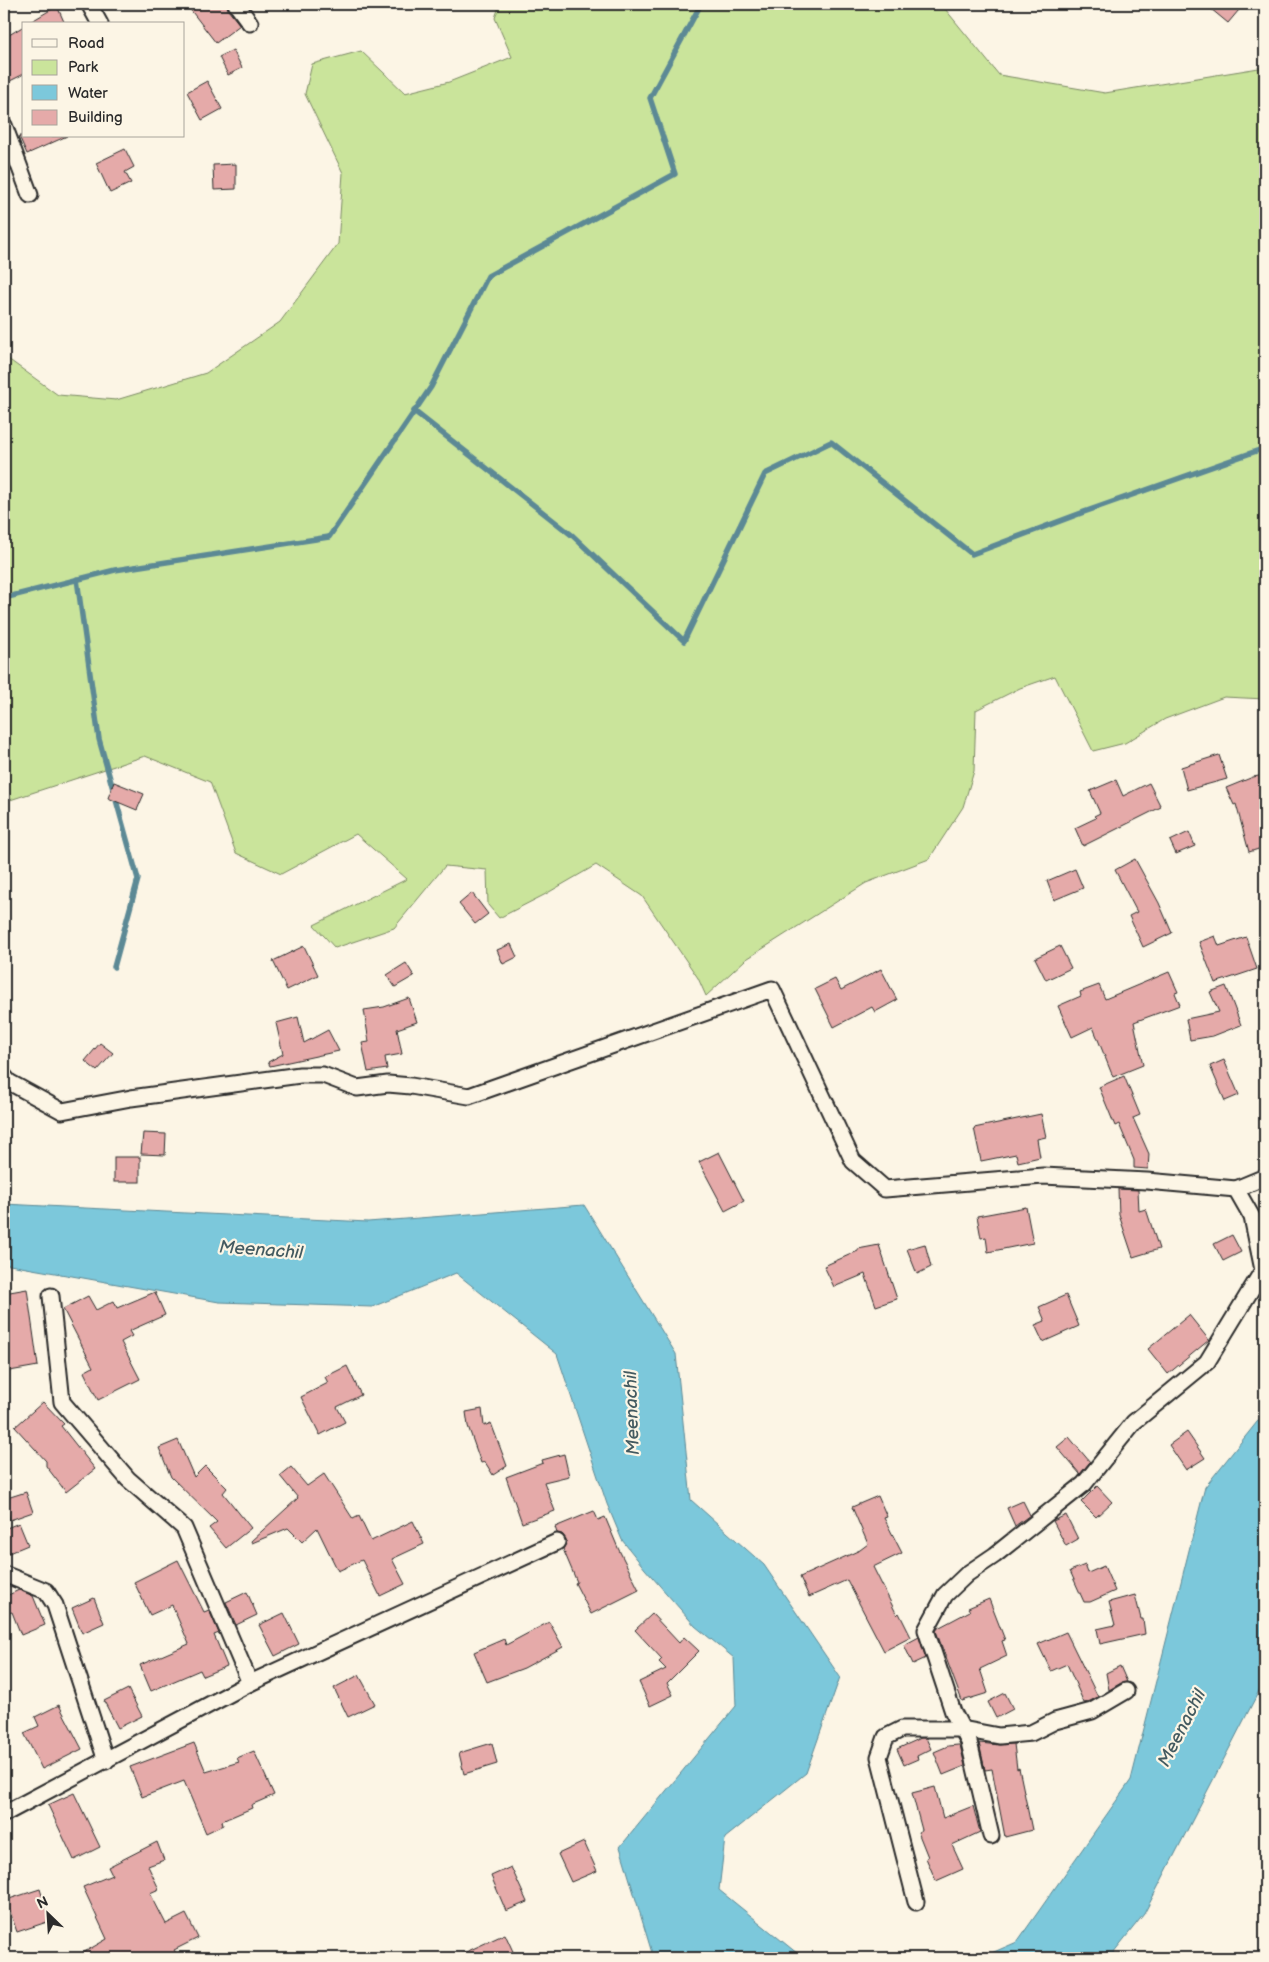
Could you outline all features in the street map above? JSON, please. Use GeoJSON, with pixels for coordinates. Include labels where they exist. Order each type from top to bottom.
{"type":"FeatureCollection","features":[{"type":"Feature","properties":{"kind":"street"},"geometry":{"type":"LineString","coordinates":[[89,4],[99,22]]}},
{"type":"Feature","properties":{"kind":"street"},"geometry":{"type":"LineString","coordinates":[[236,4],[250,23]]}},
{"type":"Feature","properties":{"kind":"street"},"geometry":{"type":"LineString","coordinates":[[4,125],[30,195]]}},
{"type":"Feature","properties":{"kind":"street"},"geometry":{"type":"LineString","coordinates":[[4,1076],[9,1082],[62,1111],[131,1098],[300,1075],[323,1075],[357,1088],[388,1084],[468,1096],[772,989],[853,1161],[885,1189],[1043,1176],[1147,1181],[1236,1189],[1265,1177]]}},
{"type":"Feature","properties":{"kind":"street"},"geometry":{"type":"LineString","coordinates":[[991,1836],[969,1742],[953,1712],[926,1630],[944,1595],[967,1574],[1084,1484],[1134,1422],[1207,1362],[1263,1270],[1252,1217],[1236,1189]]}},
{"type":"Feature","properties":{"kind":"street"},"geometry":{"type":"LineString","coordinates":[[51,1296],[62,1402],[128,1478],[184,1528],[250,1684]]}},
{"type":"Feature","properties":{"kind":"street"},"geometry":{"type":"LineString","coordinates":[[4,1814],[250,1684],[557,1542]]}},
{"type":"Feature","properties":{"kind":"street"},"geometry":{"type":"LineString","coordinates":[[4,1574],[46,1591],[54,1605],[106,1761]]}},
{"type":"Feature","properties":{"kind":"street"},"geometry":{"type":"LineString","coordinates":[[916,1902],[879,1757],[886,1737],[902,1729],[962,1730],[999,1736],[1031,1732],[1056,1721],[1092,1710],[1126,1691]]}},
{"type":"Feature","properties":{"kind":"green space"},"geometry":{"type":"Polygon","coordinates":[[[500,4],[941,4],[999,75],[1105,93],[1265,67],[1265,699],[1224,697],[1165,719],[1125,743],[1093,751],[1055,676],[1020,688],[976,710],[974,771],[963,807],[929,859],[866,883],[745,960],[706,996],[698,978],[642,896],[596,865],[499,918],[488,905],[487,870],[445,866],[394,928],[335,948],[314,925],[407,879],[356,834],[281,874],[236,853],[210,782],[145,756],[4,802],[4,356],[58,395],[116,400],[206,373],[280,322],[338,244],[343,173],[305,94],[312,64],[361,51],[405,93],[449,82],[512,57],[495,18],[500,4]]]}},
{"type":"Feature","properties":{"kind":"water","name":"Meenachil"},"geometry":{"type":"Polygon","coordinates":[[[4,1204],[368,1222],[584,1205],[676,1354],[691,1500],[764,1565],[840,1677],[806,1773],[725,1838],[719,1890],[803,1958],[657,1958],[652,1953],[620,1847],[736,1706],[734,1658],[695,1626],[622,1540],[607,1504],[557,1354],[456,1273],[372,1307],[219,1302],[4,1264],[4,1204]]]}},
{"type":"Feature","properties":{"kind":"water","name":"Meenachil"},"geometry":{"type":"Polygon","coordinates":[[[1265,1412],[1265,1662],[1262,1685],[1144,1914],[1109,1958],[980,1958],[1017,1942],[1131,1780],[1205,1487],[1265,1412]]]}},
{"type":"Feature","properties":{"kind":"building"},"geometry":{"type":"Polygon","coordinates":[[[186,4],[227,4],[228,10],[240,25],[216,43],[186,4]]]}},
{"type":"Feature","properties":{"kind":"building"},"geometry":{"type":"Polygon","coordinates":[[[1205,4],[1244,4],[1228,23],[1205,4]]]}},
{"type":"Feature","properties":{"kind":"building"},"geometry":{"type":"Polygon","coordinates":[[[57,6],[64,22],[30,22],[57,6]]]}},
{"type":"Feature","properties":{"kind":"building"},"geometry":{"type":"Polygon","coordinates":[[[22,27],[22,75],[4,84],[4,38],[22,27]]]}},
{"type":"Feature","properties":{"kind":"building"},"geometry":{"type":"Polygon","coordinates":[[[233,50],[242,68],[228,75],[219,57],[233,50]]]}},
{"type":"Feature","properties":{"kind":"building"},"geometry":{"type":"Polygon","coordinates":[[[207,81],[222,109],[202,120],[187,92],[207,81]]]}},
{"type":"Feature","properties":{"kind":"building"},"geometry":{"type":"Polygon","coordinates":[[[19,136],[22,136],[22,138],[63,138],[27,154],[19,136]]]}},
{"type":"Feature","properties":{"kind":"building"},"geometry":{"type":"Polygon","coordinates":[[[125,149],[134,167],[125,172],[131,183],[110,193],[96,163],[125,149]]]}},
{"type":"Feature","properties":{"kind":"building"},"geometry":{"type":"Polygon","coordinates":[[[236,164],[236,189],[214,190],[213,165],[236,164]]]}},
{"type":"Feature","properties":{"kind":"building"},"geometry":{"type":"Polygon","coordinates":[[[1219,755],[1227,779],[1187,790],[1181,767],[1219,755]]]}},
{"type":"Feature","properties":{"kind":"building"},"geometry":{"type":"Polygon","coordinates":[[[1265,775],[1265,798],[1260,799],[1265,818],[1265,847],[1249,852],[1236,804],[1234,805],[1226,788],[1253,777],[1265,775]]]}},
{"type":"Feature","properties":{"kind":"building"},"geometry":{"type":"Polygon","coordinates":[[[1116,780],[1123,796],[1149,783],[1161,807],[1083,846],[1075,828],[1096,818],[1094,816],[1100,813],[1090,791],[1116,780]]]}},
{"type":"Feature","properties":{"kind":"building"},"geometry":{"type":"Polygon","coordinates":[[[114,782],[144,794],[137,810],[108,798],[114,782]]]}},
{"type":"Feature","properties":{"kind":"building"},"geometry":{"type":"Polygon","coordinates":[[[1189,832],[1195,846],[1176,854],[1170,841],[1189,832]]]}},
{"type":"Feature","properties":{"kind":"building"},"geometry":{"type":"Polygon","coordinates":[[[1135,859],[1159,903],[1172,933],[1143,947],[1129,916],[1137,912],[1115,870],[1135,859]]]}},
{"type":"Feature","properties":{"kind":"building"},"geometry":{"type":"Polygon","coordinates":[[[1075,869],[1083,888],[1054,900],[1047,881],[1075,869]]]}},
{"type":"Feature","properties":{"kind":"building"},"geometry":{"type":"Polygon","coordinates":[[[472,893],[488,914],[475,924],[459,904],[472,893]]]}},
{"type":"Feature","properties":{"kind":"building"},"geometry":{"type":"Polygon","coordinates":[[[1215,936],[1219,946],[1246,937],[1257,969],[1215,983],[1199,942],[1215,936]]]}},
{"type":"Feature","properties":{"kind":"building"},"geometry":{"type":"Polygon","coordinates":[[[511,944],[517,957],[503,964],[497,950],[511,944]]]}},
{"type":"Feature","properties":{"kind":"building"},"geometry":{"type":"Polygon","coordinates":[[[304,946],[318,975],[287,990],[273,961],[304,946]]]}},
{"type":"Feature","properties":{"kind":"building"},"geometry":{"type":"Polygon","coordinates":[[[1060,946],[1071,968],[1046,980],[1035,958],[1060,946]]]}},
{"type":"Feature","properties":{"kind":"building"},"geometry":{"type":"Polygon","coordinates":[[[406,963],[414,976],[395,987],[387,975],[406,963]]]}},
{"type":"Feature","properties":{"kind":"building"},"geometry":{"type":"Polygon","coordinates":[[[881,969],[897,1000],[875,1012],[872,1007],[834,1027],[815,989],[835,979],[841,990],[881,969]]]}},
{"type":"Feature","properties":{"kind":"building"},"geometry":{"type":"Polygon","coordinates":[[[1169,972],[1178,992],[1175,993],[1180,1005],[1134,1022],[1143,1065],[1113,1077],[1093,1027],[1072,1037],[1058,1006],[1081,996],[1080,992],[1099,985],[1105,999],[1169,972]]]}},
{"type":"Feature","properties":{"kind":"building"},"geometry":{"type":"Polygon","coordinates":[[[1226,986],[1241,1025],[1213,1036],[1190,1040],[1186,1019],[1219,1012],[1210,992],[1226,986]]]}},
{"type":"Feature","properties":{"kind":"building"},"geometry":{"type":"Polygon","coordinates":[[[409,998],[417,1022],[397,1029],[402,1054],[385,1057],[387,1069],[368,1072],[362,1043],[369,1042],[364,1010],[384,1007],[409,998]]]}},
{"type":"Feature","properties":{"kind":"building"},"geometry":{"type":"Polygon","coordinates":[[[298,1017],[304,1043],[328,1030],[339,1051],[270,1066],[268,1062],[283,1054],[276,1023],[298,1017]]]}},
{"type":"Feature","properties":{"kind":"building"},"geometry":{"type":"Polygon","coordinates":[[[100,1043],[113,1053],[97,1071],[85,1061],[100,1043]]]}},
{"type":"Feature","properties":{"kind":"building"},"geometry":{"type":"Polygon","coordinates":[[[1224,1060],[1239,1095],[1225,1101],[1210,1066],[1224,1060]]]}},
{"type":"Feature","properties":{"kind":"building"},"geometry":{"type":"Polygon","coordinates":[[[1124,1076],[1140,1115],[1133,1118],[1149,1154],[1148,1169],[1134,1168],[1134,1160],[1119,1124],[1115,1126],[1099,1087],[1124,1076]]]}},
{"type":"Feature","properties":{"kind":"building"},"geometry":{"type":"Polygon","coordinates":[[[1041,1114],[1046,1137],[1037,1139],[1040,1157],[1018,1162],[1016,1154],[981,1161],[974,1128],[1041,1114]]]}},
{"type":"Feature","properties":{"kind":"building"},"geometry":{"type":"Polygon","coordinates":[[[143,1133],[166,1134],[165,1155],[141,1154],[143,1133]]]}},
{"type":"Feature","properties":{"kind":"building"},"geometry":{"type":"Polygon","coordinates":[[[719,1152],[744,1201],[725,1211],[699,1162],[719,1152]]]}},
{"type":"Feature","properties":{"kind":"building"},"geometry":{"type":"Polygon","coordinates":[[[114,1157],[140,1157],[140,1182],[114,1182],[114,1157]]]}},
{"type":"Feature","properties":{"kind":"building"},"geometry":{"type":"Polygon","coordinates":[[[1118,1189],[1138,1190],[1139,1211],[1146,1209],[1159,1249],[1133,1257],[1119,1215],[1118,1189]]]}},
{"type":"Feature","properties":{"kind":"building"},"geometry":{"type":"Polygon","coordinates":[[[1026,1207],[1033,1243],[988,1252],[986,1237],[981,1238],[977,1216],[1026,1207]]]}},
{"type":"Feature","properties":{"kind":"building"},"geometry":{"type":"Polygon","coordinates":[[[1232,1235],[1241,1252],[1223,1261],[1214,1244],[1232,1235]]]}},
{"type":"Feature","properties":{"kind":"building"},"geometry":{"type":"Polygon","coordinates":[[[925,1244],[931,1267],[917,1274],[907,1249],[925,1244]]]}},
{"type":"Feature","properties":{"kind":"building"},"geometry":{"type":"Polygon","coordinates":[[[879,1245],[897,1299],[876,1306],[865,1274],[834,1287],[824,1266],[858,1251],[858,1249],[879,1245]]]}},
{"type":"Feature","properties":{"kind":"building"},"geometry":{"type":"Polygon","coordinates":[[[27,1289],[38,1366],[4,1372],[4,1293],[27,1289]]]}},
{"type":"Feature","properties":{"kind":"building"},"geometry":{"type":"Polygon","coordinates":[[[155,1292],[165,1315],[129,1331],[132,1336],[121,1342],[140,1379],[98,1400],[84,1372],[93,1367],[63,1309],[88,1296],[96,1310],[114,1301],[117,1308],[155,1292]]]}},
{"type":"Feature","properties":{"kind":"building"},"geometry":{"type":"Polygon","coordinates":[[[1066,1295],[1079,1326],[1043,1342],[1035,1325],[1045,1321],[1039,1307],[1066,1295]]]}},
{"type":"Feature","properties":{"kind":"building"},"geometry":{"type":"Polygon","coordinates":[[[1189,1315],[1209,1340],[1168,1374],[1148,1349],[1189,1315]]]}},
{"type":"Feature","properties":{"kind":"building"},"geometry":{"type":"Polygon","coordinates":[[[347,1366],[361,1395],[337,1407],[345,1422],[320,1435],[301,1397],[328,1383],[325,1377],[347,1366]]]}},
{"type":"Feature","properties":{"kind":"building"},"geometry":{"type":"Polygon","coordinates":[[[43,1402],[64,1424],[61,1426],[95,1469],[66,1492],[46,1466],[46,1461],[15,1427],[43,1402]]]}},
{"type":"Feature","properties":{"kind":"building"},"geometry":{"type":"Polygon","coordinates":[[[482,1409],[484,1426],[491,1423],[507,1466],[493,1475],[485,1462],[481,1463],[468,1426],[466,1412],[482,1409]]]}},
{"type":"Feature","properties":{"kind":"building"},"geometry":{"type":"Polygon","coordinates":[[[1187,1432],[1205,1458],[1186,1470],[1169,1445],[1187,1432]]]}},
{"type":"Feature","properties":{"kind":"building"},"geometry":{"type":"Polygon","coordinates":[[[1069,1437],[1090,1462],[1080,1474],[1057,1447],[1069,1437]]]}},
{"type":"Feature","properties":{"kind":"building"},"geometry":{"type":"Polygon","coordinates":[[[178,1440],[194,1477],[205,1466],[227,1488],[223,1493],[251,1528],[226,1548],[209,1528],[217,1522],[171,1477],[159,1448],[178,1440]]]}},
{"type":"Feature","properties":{"kind":"building"},"geometry":{"type":"Polygon","coordinates":[[[564,1454],[569,1476],[544,1482],[555,1511],[522,1523],[506,1477],[543,1463],[542,1460],[564,1454]]]}},
{"type":"Feature","properties":{"kind":"building"},"geometry":{"type":"Polygon","coordinates":[[[291,1467],[307,1486],[324,1474],[353,1519],[359,1516],[371,1541],[413,1521],[424,1544],[392,1559],[405,1584],[380,1596],[362,1560],[338,1571],[317,1528],[302,1542],[288,1528],[252,1543],[251,1541],[298,1498],[280,1476],[291,1467]]]}},
{"type":"Feature","properties":{"kind":"building"},"geometry":{"type":"Polygon","coordinates":[[[1097,1486],[1112,1502],[1096,1517],[1081,1502],[1097,1486]]]}},
{"type":"Feature","properties":{"kind":"building"},"geometry":{"type":"Polygon","coordinates":[[[26,1492],[33,1512],[10,1520],[4,1499],[26,1492]]]}},
{"type":"Feature","properties":{"kind":"building"},"geometry":{"type":"Polygon","coordinates":[[[878,1496],[887,1517],[884,1518],[902,1553],[873,1567],[897,1615],[899,1613],[911,1637],[884,1651],[847,1580],[809,1597],[800,1577],[860,1550],[868,1544],[852,1507],[878,1496]]]}},
{"type":"Feature","properties":{"kind":"building"},"geometry":{"type":"Polygon","coordinates":[[[1023,1501],[1030,1515],[1015,1526],[1007,1508],[1023,1501]]]}},
{"type":"Feature","properties":{"kind":"building"},"geometry":{"type":"Polygon","coordinates":[[[594,1511],[598,1520],[605,1517],[639,1590],[591,1614],[575,1583],[577,1582],[563,1549],[566,1539],[562,1534],[557,1533],[555,1527],[594,1511]]]}},
{"type":"Feature","properties":{"kind":"building"},"geometry":{"type":"Polygon","coordinates":[[[1066,1515],[1078,1539],[1066,1546],[1053,1521],[1066,1515]]]}},
{"type":"Feature","properties":{"kind":"building"},"geometry":{"type":"Polygon","coordinates":[[[19,1523],[28,1545],[4,1555],[4,1529],[19,1523]]]}},
{"type":"Feature","properties":{"kind":"building"},"geometry":{"type":"Polygon","coordinates":[[[178,1560],[204,1612],[209,1610],[219,1633],[214,1635],[227,1666],[203,1676],[200,1670],[151,1691],[140,1665],[189,1644],[172,1605],[150,1615],[134,1582],[178,1560]]]}},
{"type":"Feature","properties":{"kind":"building"},"geometry":{"type":"Polygon","coordinates":[[[1085,1565],[1088,1573],[1104,1566],[1115,1591],[1090,1602],[1084,1602],[1070,1571],[1085,1565]]]}},
{"type":"Feature","properties":{"kind":"building"},"geometry":{"type":"Polygon","coordinates":[[[19,1590],[33,1596],[45,1625],[21,1635],[12,1612],[8,1613],[4,1604],[4,1597],[19,1590]]]}},
{"type":"Feature","properties":{"kind":"building"},"geometry":{"type":"Polygon","coordinates":[[[247,1592],[257,1615],[236,1625],[226,1602],[247,1592]]]}},
{"type":"Feature","properties":{"kind":"building"},"geometry":{"type":"Polygon","coordinates":[[[1135,1595],[1141,1619],[1143,1619],[1145,1634],[1100,1644],[1097,1629],[1115,1625],[1109,1602],[1135,1595]]]}},
{"type":"Feature","properties":{"kind":"building"},"geometry":{"type":"Polygon","coordinates":[[[94,1598],[104,1623],[82,1633],[72,1608],[94,1598]]]}},
{"type":"Feature","properties":{"kind":"building"},"geometry":{"type":"Polygon","coordinates":[[[989,1599],[1005,1640],[1002,1641],[1007,1656],[980,1669],[988,1693],[962,1701],[936,1631],[938,1628],[970,1611],[968,1608],[989,1599]]]}},
{"type":"Feature","properties":{"kind":"building"},"geometry":{"type":"Polygon","coordinates":[[[284,1613],[299,1644],[275,1656],[259,1625],[284,1613]]]}},
{"type":"Feature","properties":{"kind":"building"},"geometry":{"type":"Polygon","coordinates":[[[652,1614],[679,1643],[684,1637],[699,1651],[667,1683],[673,1695],[650,1706],[639,1682],[666,1669],[659,1662],[662,1659],[635,1630],[652,1614]]]}},
{"type":"Feature","properties":{"kind":"building"},"geometry":{"type":"Polygon","coordinates":[[[549,1622],[563,1647],[524,1668],[487,1682],[474,1652],[504,1639],[506,1645],[549,1622]]]}},
{"type":"Feature","properties":{"kind":"building"},"geometry":{"type":"Polygon","coordinates":[[[1066,1632],[1098,1697],[1088,1702],[1084,1703],[1067,1664],[1051,1671],[1038,1644],[1066,1632]]]}},
{"type":"Feature","properties":{"kind":"building"},"geometry":{"type":"Polygon","coordinates":[[[919,1637],[926,1658],[913,1664],[904,1645],[919,1637]]]}},
{"type":"Feature","properties":{"kind":"building"},"geometry":{"type":"Polygon","coordinates":[[[1120,1666],[1127,1682],[1121,1683],[1109,1690],[1106,1673],[1120,1666]]]}},
{"type":"Feature","properties":{"kind":"building"},"geometry":{"type":"Polygon","coordinates":[[[359,1675],[375,1704],[348,1717],[334,1688],[359,1675]]]}},
{"type":"Feature","properties":{"kind":"building"},"geometry":{"type":"Polygon","coordinates":[[[128,1689],[142,1716],[118,1728],[104,1701],[128,1689]]]}},
{"type":"Feature","properties":{"kind":"building"},"geometry":{"type":"Polygon","coordinates":[[[1005,1693],[1013,1709],[996,1718],[988,1702],[1005,1693]]]}},
{"type":"Feature","properties":{"kind":"building"},"geometry":{"type":"Polygon","coordinates":[[[59,1705],[82,1749],[42,1769],[24,1733],[39,1726],[35,1717],[59,1705]]]}},
{"type":"Feature","properties":{"kind":"building"},"geometry":{"type":"Polygon","coordinates":[[[921,1738],[926,1738],[931,1749],[917,1756],[918,1759],[904,1765],[897,1749],[921,1738]]]}},
{"type":"Feature","properties":{"kind":"building"},"geometry":{"type":"Polygon","coordinates":[[[194,1743],[206,1772],[239,1762],[237,1758],[254,1751],[274,1795],[251,1805],[252,1808],[222,1821],[223,1825],[206,1833],[184,1781],[142,1797],[130,1767],[194,1743]]]}},
{"type":"Feature","properties":{"kind":"building"},"geometry":{"type":"Polygon","coordinates":[[[492,1743],[497,1764],[464,1774],[459,1753],[492,1743]]]}},
{"type":"Feature","properties":{"kind":"building"},"geometry":{"type":"Polygon","coordinates":[[[979,1743],[1014,1744],[1017,1769],[1019,1768],[1032,1830],[1005,1837],[992,1769],[985,1770],[979,1743]]]}},
{"type":"Feature","properties":{"kind":"building"},"geometry":{"type":"Polygon","coordinates":[[[960,1745],[965,1766],[943,1775],[934,1752],[948,1746],[960,1745]]]}},
{"type":"Feature","properties":{"kind":"building"},"geometry":{"type":"Polygon","coordinates":[[[935,1787],[943,1818],[973,1806],[980,1832],[952,1845],[963,1869],[936,1881],[918,1832],[922,1830],[912,1793],[935,1787]]]}},
{"type":"Feature","properties":{"kind":"building"},"geometry":{"type":"Polygon","coordinates":[[[74,1793],[100,1847],[74,1860],[48,1805],[74,1793]]]}},
{"type":"Feature","properties":{"kind":"building"},"geometry":{"type":"Polygon","coordinates":[[[157,1842],[164,1860],[148,1866],[159,1889],[150,1893],[166,1924],[186,1914],[198,1938],[174,1950],[179,1958],[74,1958],[107,1939],[83,1887],[112,1875],[108,1867],[157,1842]]]}},
{"type":"Feature","properties":{"kind":"building"},"geometry":{"type":"Polygon","coordinates":[[[584,1842],[597,1871],[571,1882],[558,1854],[584,1842]]]}},
{"type":"Feature","properties":{"kind":"building"},"geometry":{"type":"Polygon","coordinates":[[[511,1867],[527,1902],[506,1911],[491,1876],[511,1867]]]}},
{"type":"Feature","properties":{"kind":"building"},"geometry":{"type":"Polygon","coordinates":[[[40,1889],[50,1921],[17,1932],[6,1900],[40,1889]]]}},
{"type":"Feature","properties":{"kind":"building"},"geometry":{"type":"Polygon","coordinates":[[[505,1934],[516,1958],[453,1958],[505,1934]]]}},
{"type":"Feature","properties":{"kind":"waterway"},"geometry":{"type":"LineString","coordinates":[[4,598],[115,570],[329,537],[431,387],[488,276],[675,174],[650,98],[701,4]]}},
{"type":"Feature","properties":{"kind":"waterway"},"geometry":{"type":"LineString","coordinates":[[414,411],[573,536],[684,641],[765,474],[831,442],[972,554],[1265,448]]}},
{"type":"Feature","properties":{"kind":"waterway"},"geometry":{"type":"LineString","coordinates":[[77,579],[99,739],[138,879],[114,967]]}}]}
